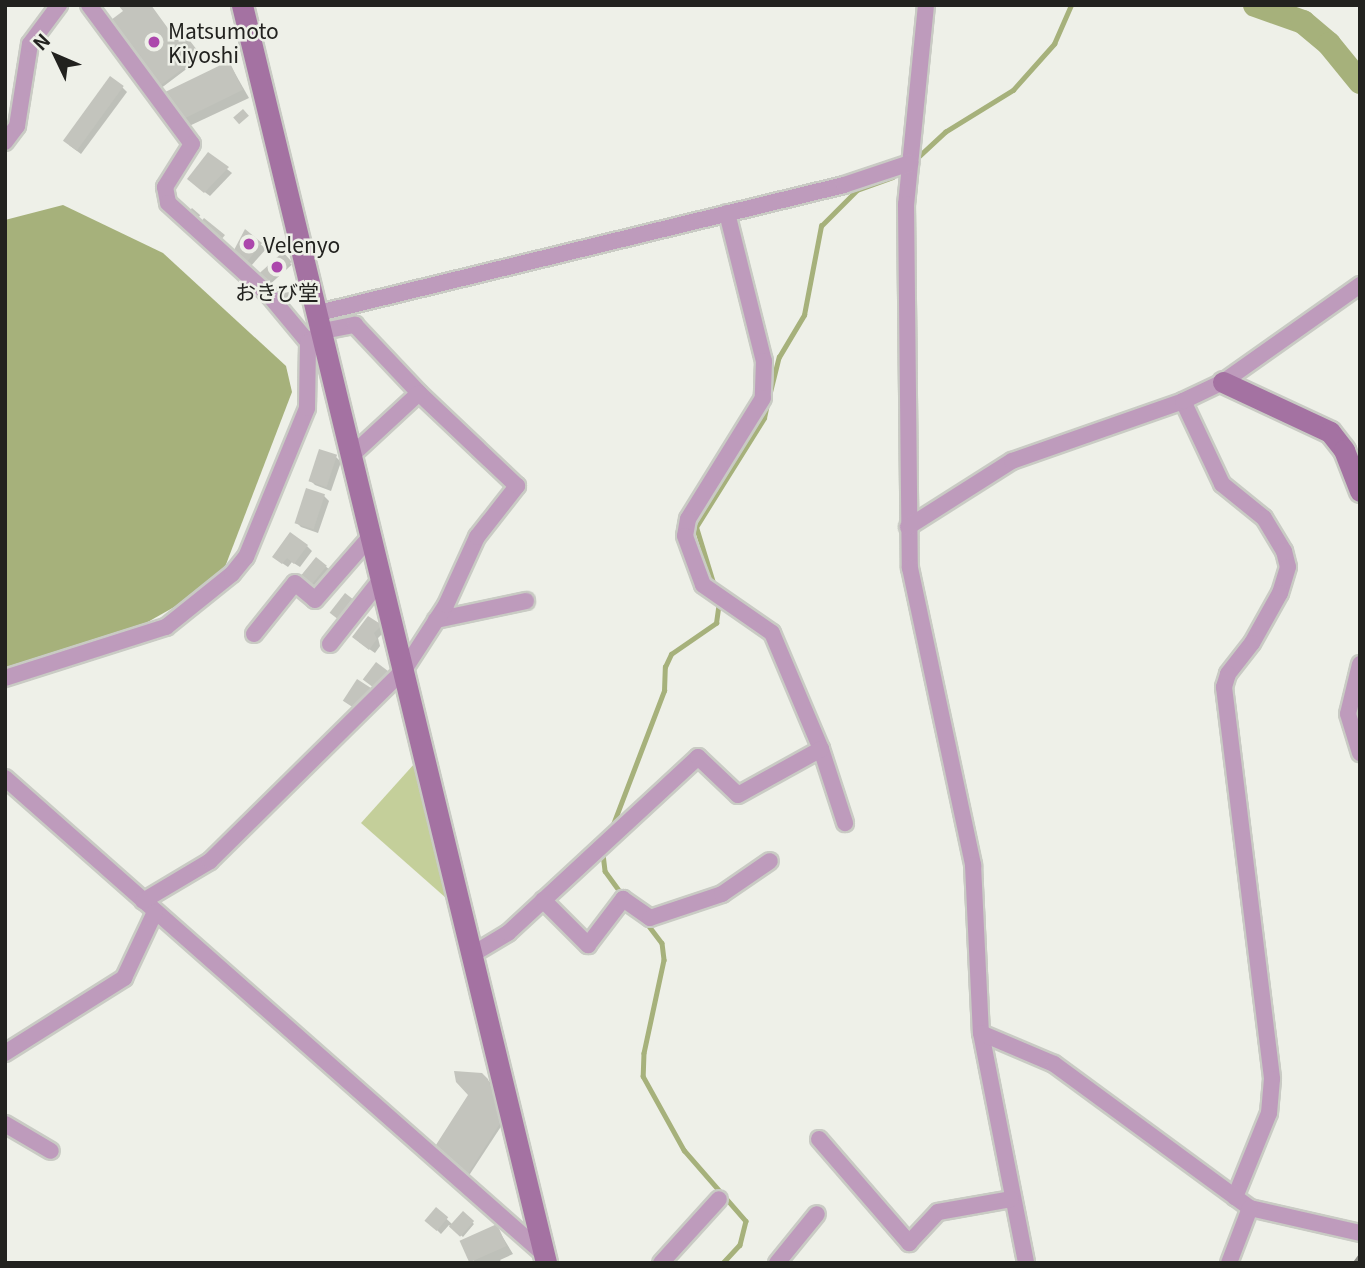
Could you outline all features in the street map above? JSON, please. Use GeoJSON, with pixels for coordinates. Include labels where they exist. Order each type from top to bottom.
{"type":"FeatureCollection","features":[{"type":"Feature","properties":{"kind":"street"},"geometry":{"type":"LineString","coordinates":[[5,142],[17,126],[30,44],[59,5]]}},
{"type":"Feature","properties":{"kind":"street"},"geometry":{"type":"LineString","coordinates":[[89,5],[192,144],[165,187],[168,203],[268,294],[317,329],[355,325],[419,393],[517,486],[477,537],[436,620],[404,670],[210,861],[142,901]]}},
{"type":"Feature","properties":{"kind":"street"},"geometry":{"type":"LineString","coordinates":[[242,5],[317,329],[351,456],[379,582],[404,670],[548,1260]]}},
{"type":"Feature","properties":{"kind":"street"},"geometry":{"type":"LineString","coordinates":[[926,5],[909,163],[910,568],[973,865],[981,1033],[1011,1199],[1026,1263]]}},
{"type":"Feature","properties":{"kind":"street"},"geometry":{"type":"LineString","coordinates":[[317,329],[727,213],[844,185],[909,163]]}},
{"type":"Feature","properties":{"kind":"street"},"geometry":{"type":"LineString","coordinates":[[727,213],[764,361],[763,398],[688,519],[685,536],[703,584],[772,634],[821,749],[845,823]]}},
{"type":"Feature","properties":{"kind":"street"},"geometry":{"type":"LineString","coordinates":[[908,527],[1012,461],[1184,401],[1223,382],[1360,285]]}},
{"type":"Feature","properties":{"kind":"street"},"geometry":{"type":"LineString","coordinates":[[5,678],[166,627],[232,574],[246,557],[307,408],[317,329]]}},
{"type":"Feature","properties":{"kind":"street"},"geometry":{"type":"LineString","coordinates":[[1223,382],[1330,432],[1344,450],[1360,491]]}},
{"type":"Feature","properties":{"kind":"street"},"geometry":{"type":"LineString","coordinates":[[351,456],[419,393]]}},
{"type":"Feature","properties":{"kind":"street"},"geometry":{"type":"LineString","coordinates":[[1184,401],[1222,484],[1264,518],[1284,551],[1288,567],[1280,593],[1252,643],[1227,674],[1224,687],[1272,1079],[1269,1113],[1235,1197]]}},
{"type":"Feature","properties":{"kind":"street"},"geometry":{"type":"LineString","coordinates":[[254,634],[295,583],[315,600],[370,537]]}},
{"type":"Feature","properties":{"kind":"street"},"geometry":{"type":"LineString","coordinates":[[330,644],[379,582]]}},
{"type":"Feature","properties":{"kind":"street"},"geometry":{"type":"LineString","coordinates":[[436,620],[526,601]]}},
{"type":"Feature","properties":{"kind":"street"},"geometry":{"type":"LineString","coordinates":[[1360,664],[1348,714],[1360,753]]}},
{"type":"Feature","properties":{"kind":"street"},"geometry":{"type":"LineString","coordinates":[[473,954],[508,933],[698,757],[738,795],[821,749]]}},
{"type":"Feature","properties":{"kind":"street"},"geometry":{"type":"LineString","coordinates":[[5,778],[548,1260]]}},
{"type":"Feature","properties":{"kind":"street"},"geometry":{"type":"LineString","coordinates":[[543,900],[588,945],[623,899],[650,918],[722,894],[770,860]]}},
{"type":"Feature","properties":{"kind":"street"},"geometry":{"type":"LineString","coordinates":[[5,1053],[124,978],[155,912]]}},
{"type":"Feature","properties":{"kind":"street"},"geometry":{"type":"LineString","coordinates":[[981,1033],[1054,1064],[1250,1208],[1360,1233]]}},
{"type":"Feature","properties":{"kind":"street"},"geometry":{"type":"LineString","coordinates":[[5,1124],[51,1152]]}},
{"type":"Feature","properties":{"kind":"street"},"geometry":{"type":"LineString","coordinates":[[818,1139],[909,1243],[938,1212],[1011,1199]]}},
{"type":"Feature","properties":{"kind":"street"},"geometry":{"type":"LineString","coordinates":[[661,1263],[719,1199]]}},
{"type":"Feature","properties":{"kind":"street"},"geometry":{"type":"LineString","coordinates":[[1228,1263],[1250,1208]]}},
{"type":"Feature","properties":{"kind":"street"},"geometry":{"type":"LineString","coordinates":[[779,1262],[817,1214]]}},
{"type":"Feature","properties":{"kind":"shaded area"},"geometry":{"type":"Polygon","coordinates":[[[63,205],[163,253],[286,366],[292,392],[225,567],[199,593],[130,632],[5,670],[5,220],[63,205]]]}},
{"type":"Feature","properties":{"kind":"shaded area"},"geometry":{"type":"Polygon","coordinates":[[[415,763],[446,898],[361,823],[415,763]]]}},
{"type":"Feature","properties":{"kind":"building"},"geometry":{"type":"Polygon","coordinates":[[[118,5],[151,5],[175,38],[183,32],[201,55],[157,88],[107,23],[123,11],[118,5]]]}},
{"type":"Feature","properties":{"kind":"building"},"geometry":{"type":"Polygon","coordinates":[[[229,61],[243,90],[179,121],[165,92],[229,61]]]}},
{"type":"Feature","properties":{"kind":"building"},"geometry":{"type":"Polygon","coordinates":[[[110,76],[124,86],[77,151],[63,141],[110,76]]]}},
{"type":"Feature","properties":{"kind":"building"},"geometry":{"type":"Polygon","coordinates":[[[243,109],[249,116],[239,124],[233,118],[243,109]]]}},
{"type":"Feature","properties":{"kind":"building"},"geometry":{"type":"Polygon","coordinates":[[[208,152],[229,167],[204,193],[187,179],[208,152]]]}},
{"type":"Feature","properties":{"kind":"building"},"geometry":{"type":"Polygon","coordinates":[[[192,208],[200,215],[193,224],[185,216],[192,208]]]}},
{"type":"Feature","properties":{"kind":"building"},"geometry":{"type":"Polygon","coordinates":[[[204,218],[225,235],[217,244],[196,227],[204,218]]]}},
{"type":"Feature","properties":{"kind":"building"},"geometry":{"type":"Polygon","coordinates":[[[245,229],[262,243],[246,263],[233,252],[245,229]]]}},
{"type":"Feature","properties":{"kind":"building"},"geometry":{"type":"Polygon","coordinates":[[[283,252],[292,262],[269,282],[260,273],[283,252]]]}},
{"type":"Feature","properties":{"kind":"building"},"geometry":{"type":"Polygon","coordinates":[[[289,292],[290,297],[280,300],[279,294],[289,292]]]}},
{"type":"Feature","properties":{"kind":"building"},"geometry":{"type":"Polygon","coordinates":[[[319,449],[337,455],[327,487],[308,481],[319,449]]]}},
{"type":"Feature","properties":{"kind":"building"},"geometry":{"type":"Polygon","coordinates":[[[306,488],[325,494],[314,529],[295,523],[306,488]]]}},
{"type":"Feature","properties":{"kind":"building"},"geometry":{"type":"Polygon","coordinates":[[[290,532],[308,545],[294,564],[287,558],[282,564],[272,557],[290,532]]]}},
{"type":"Feature","properties":{"kind":"building"},"geometry":{"type":"Polygon","coordinates":[[[316,557],[327,566],[311,585],[300,576],[316,557]]]}},
{"type":"Feature","properties":{"kind":"building"},"geometry":{"type":"Polygon","coordinates":[[[345,593],[358,603],[342,623],[330,613],[345,593]]]}},
{"type":"Feature","properties":{"kind":"building"},"geometry":{"type":"Polygon","coordinates":[[[368,616],[382,625],[374,633],[377,639],[369,650],[352,637],[368,616]]]}},
{"type":"Feature","properties":{"kind":"building"},"geometry":{"type":"Polygon","coordinates":[[[376,662],[388,671],[375,689],[363,680],[376,662]]]}},
{"type":"Feature","properties":{"kind":"building"},"geometry":{"type":"Polygon","coordinates":[[[357,679],[371,688],[357,710],[343,701],[357,679]]]}},
{"type":"Feature","properties":{"kind":"building"},"geometry":{"type":"Polygon","coordinates":[[[454,1071],[482,1073],[488,1079],[501,1122],[466,1177],[447,1165],[451,1159],[434,1148],[468,1095],[456,1082],[454,1071]]]}},
{"type":"Feature","properties":{"kind":"building"},"geometry":{"type":"Polygon","coordinates":[[[436,1207],[448,1217],[437,1231],[424,1221],[436,1207]]]}},
{"type":"Feature","properties":{"kind":"building"},"geometry":{"type":"Polygon","coordinates":[[[463,1211],[474,1221],[460,1237],[449,1227],[463,1211]]]}},
{"type":"Feature","properties":{"kind":"building"},"geometry":{"type":"Polygon","coordinates":[[[497,1224],[507,1246],[469,1263],[460,1241],[497,1224]]]}},
{"type":"Feature","properties":{"kind":"waterway"},"geometry":{"type":"LineString","coordinates":[[916,159],[945,132],[1013,90],[1054,44],[1071,5]]}},
{"type":"Feature","properties":{"kind":"waterway"},"geometry":{"type":"LineString","coordinates":[[1255,5],[1303,22],[1329,44],[1360,82]]}},
{"type":"Feature","properties":{"kind":"waterway"},"geometry":{"type":"LineString","coordinates":[[770,392],[779,357],[804,315],[821,226],[857,190],[893,177]]}},
{"type":"Feature","properties":{"kind":"waterway"},"geometry":{"type":"LineString","coordinates":[[714,586],[696,527],[764,418],[767,404]]}},
{"type":"Feature","properties":{"kind":"waterway"},"geometry":{"type":"LineString","coordinates":[[612,827],[664,691],[665,667],[671,654],[716,623],[719,601]]}},
{"type":"Feature","properties":{"kind":"waterway"},"geometry":{"type":"LineString","coordinates":[[603,854],[605,871],[622,894]]}},
{"type":"Feature","properties":{"kind":"waterway"},"geometry":{"type":"LineString","coordinates":[[646,922],[662,943],[664,960],[644,1053],[643,1076],[684,1150],[746,1221],[740,1245],[723,1263]]}},
{"type":"Feature","properties":{"kind":"railway"},"geometry":{"type":"LineString","coordinates":[[1355,1263],[1360,1256]]}},
{"type":"Feature","properties":{"kind":"place","name":"Matsumoto Kiyoshi"},"geometry":{"type":"Point","coordinates":[154,42]}},
{"type":"Feature","properties":{"kind":"place","name":"Velenyo"},"geometry":{"type":"Point","coordinates":[249,244]}},
{"type":"Feature","properties":{"kind":"place","name":"おきび堂"},"geometry":{"type":"Point","coordinates":[277,267]}}]}
